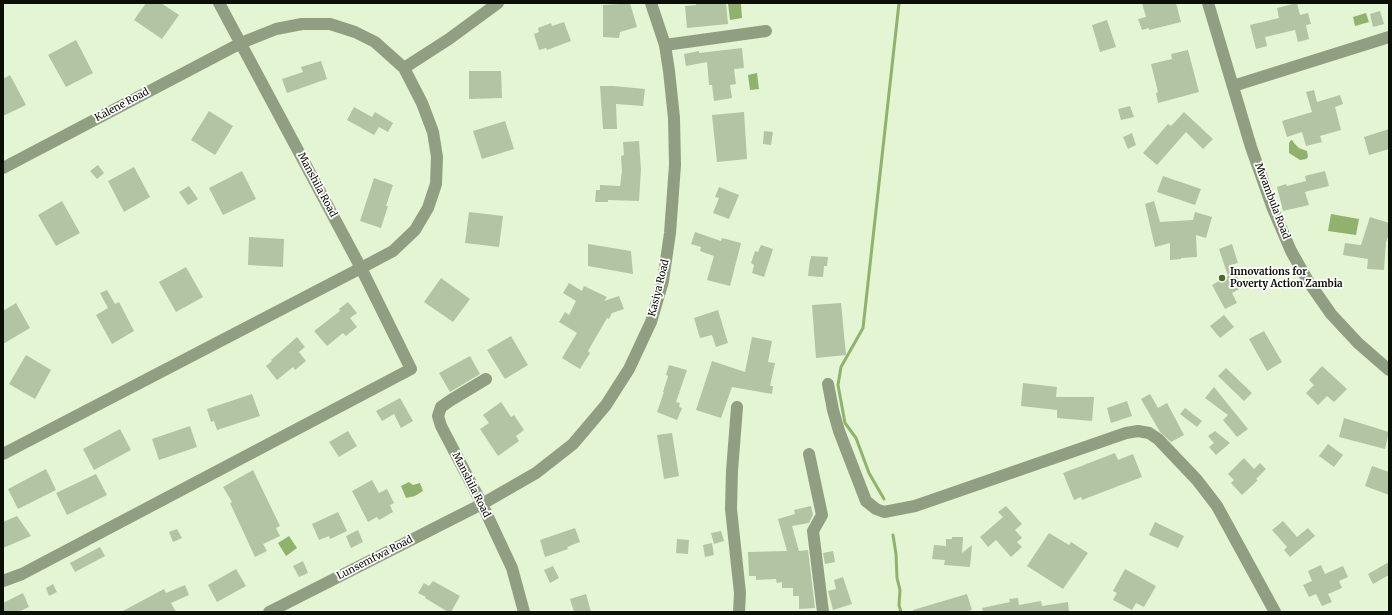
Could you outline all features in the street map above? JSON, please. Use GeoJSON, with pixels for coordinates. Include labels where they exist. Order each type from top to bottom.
{"type":"FeatureCollection","features":[{"type":"Feature","properties":{"kind":"street","name":"Manshila Road"},"geometry":{"type":"LineString","coordinates":[[3,581],[22,574],[411,369],[361,268],[219,3]]}},
{"type":"Feature","properties":{"kind":"street"},"geometry":{"type":"LineString","coordinates":[[4,451],[393,251],[415,230],[428,208],[436,184],[437,157],[433,132],[422,103],[404,68],[449,39],[498,3]]}},
{"type":"Feature","properties":{"kind":"street","name":"Kasiya Road"},"geometry":{"type":"LineString","coordinates":[[482,504],[536,473],[573,444],[606,405],[629,369],[651,322],[664,274],[670,233],[675,165],[674,118],[669,71],[665,45],[651,3]]}},
{"type":"Feature","properties":{"kind":"street","name":"Mwambula Road"},"geometry":{"type":"LineString","coordinates":[[1208,3],[1251,147],[1273,209],[1292,251],[1308,281],[1331,314],[1358,343],[1389,370]]}},
{"type":"Feature","properties":{"kind":"street","name":"Kalene Road"},"geometry":{"type":"LineString","coordinates":[[3,168],[240,43],[276,29],[302,24],[330,24],[355,32],[375,42],[404,68]]}},
{"type":"Feature","properties":{"kind":"street"},"geometry":{"type":"LineString","coordinates":[[665,45],[766,31]]}},
{"type":"Feature","properties":{"kind":"street"},"geometry":{"type":"LineString","coordinates":[[1233,86],[1389,37]]}},
{"type":"Feature","properties":{"kind":"street","name":"Manshila Road"},"geometry":{"type":"LineString","coordinates":[[486,379],[451,400],[442,407],[438,416],[441,426],[482,504],[512,568],[524,612]]}},
{"type":"Feature","properties":{"kind":"street"},"geometry":{"type":"LineString","coordinates":[[828,384],[839,431],[866,501],[876,509],[884,512],[915,506],[1126,433],[1138,431],[1149,432],[1158,439],[1197,480],[1217,506],[1275,612]]}},
{"type":"Feature","properties":{"kind":"street"},"geometry":{"type":"LineString","coordinates":[[737,407],[732,471],[731,509],[740,592],[739,612]]}},
{"type":"Feature","properties":{"kind":"street"},"geometry":{"type":"LineString","coordinates":[[809,454],[822,515],[813,531],[823,612]]}},
{"type":"Feature","properties":{"kind":"street","name":"Lunsemfwa Road"},"geometry":{"type":"LineString","coordinates":[[269,612],[482,504]]}},
{"type":"Feature","properties":{"kind":"shaded area"},"geometry":{"type":"Polygon","coordinates":[[[728,3],[741,3],[742,18],[730,20],[728,3]]]}},
{"type":"Feature","properties":{"kind":"shaded area"},"geometry":{"type":"Polygon","coordinates":[[[1366,13],[1369,22],[1355,26],[1353,17],[1366,13]]]}},
{"type":"Feature","properties":{"kind":"shaded area"},"geometry":{"type":"Polygon","coordinates":[[[757,73],[759,89],[750,90],[748,75],[757,73]]]}},
{"type":"Feature","properties":{"kind":"shaded area"},"geometry":{"type":"Polygon","coordinates":[[[1291,140],[1299,148],[1307,151],[1308,157],[1306,159],[1300,160],[1289,153],[1289,143],[1291,140]]]}},
{"type":"Feature","properties":{"kind":"shaded area"},"geometry":{"type":"Polygon","coordinates":[[[1331,214],[1359,219],[1356,235],[1328,231],[1331,214]]]}},
{"type":"Feature","properties":{"kind":"shaded area"},"geometry":{"type":"Polygon","coordinates":[[[409,482],[413,485],[420,483],[423,491],[415,496],[406,498],[401,486],[409,482]]]}},
{"type":"Feature","properties":{"kind":"shaded area"},"geometry":{"type":"Polygon","coordinates":[[[289,536],[297,548],[286,556],[278,543],[289,536]]]}},
{"type":"Feature","properties":{"kind":"building"},"geometry":{"type":"Polygon","coordinates":[[[146,3],[161,3],[179,15],[162,39],[134,20],[146,3]]]}},
{"type":"Feature","properties":{"kind":"building"},"geometry":{"type":"Polygon","coordinates":[[[630,3],[637,27],[620,32],[619,38],[603,37],[603,5],[630,3]]]}},
{"type":"Feature","properties":{"kind":"building"},"geometry":{"type":"Polygon","coordinates":[[[696,3],[726,3],[728,24],[687,28],[685,6],[696,5],[696,3]]]}},
{"type":"Feature","properties":{"kind":"building"},"geometry":{"type":"Polygon","coordinates":[[[1142,3],[1176,3],[1181,22],[1149,30],[1149,28],[1142,30],[1138,19],[1146,17],[1142,3]]]}},
{"type":"Feature","properties":{"kind":"building"},"geometry":{"type":"Polygon","coordinates":[[[1297,3],[1300,15],[1308,13],[1311,24],[1306,25],[1309,39],[1298,42],[1295,30],[1265,37],[1267,46],[1256,49],[1250,25],[1279,18],[1277,8],[1297,3]]]}},
{"type":"Feature","properties":{"kind":"building"},"geometry":{"type":"Polygon","coordinates":[[[1380,11],[1384,24],[1373,27],[1370,14],[1380,11]]]}},
{"type":"Feature","properties":{"kind":"building"},"geometry":{"type":"Polygon","coordinates":[[[1107,20],[1116,47],[1100,52],[1092,25],[1107,20]]]}},
{"type":"Feature","properties":{"kind":"building"},"geometry":{"type":"Polygon","coordinates":[[[564,22],[571,41],[547,50],[546,48],[539,50],[534,34],[539,32],[538,28],[551,23],[552,26],[564,22]]]}},
{"type":"Feature","properties":{"kind":"building"},"geometry":{"type":"Polygon","coordinates":[[[76,40],[93,73],[66,87],[48,55],[76,40]]]}},
{"type":"Feature","properties":{"kind":"building"},"geometry":{"type":"Polygon","coordinates":[[[742,48],[744,68],[734,69],[736,84],[730,85],[732,98],[714,101],[712,85],[709,85],[707,62],[686,66],[684,54],[699,51],[699,53],[742,48]]]}},
{"type":"Feature","properties":{"kind":"building"},"geometry":{"type":"Polygon","coordinates":[[[1188,50],[1199,92],[1158,103],[1156,93],[1158,92],[1151,64],[1172,59],[1171,54],[1188,50]]]}},
{"type":"Feature","properties":{"kind":"building"},"geometry":{"type":"Polygon","coordinates":[[[321,61],[327,79],[287,93],[282,79],[303,72],[301,67],[321,61]]]}},
{"type":"Feature","properties":{"kind":"building"},"geometry":{"type":"Polygon","coordinates":[[[469,71],[501,71],[502,98],[469,99],[469,71]]]}},
{"type":"Feature","properties":{"kind":"building"},"geometry":{"type":"Polygon","coordinates":[[[10,75],[26,105],[3,116],[3,79],[10,75]]]}},
{"type":"Feature","properties":{"kind":"building"},"geometry":{"type":"Polygon","coordinates":[[[600,86],[645,89],[643,106],[616,104],[617,129],[603,129],[600,86]]]}},
{"type":"Feature","properties":{"kind":"building"},"geometry":{"type":"Polygon","coordinates":[[[1314,90],[1317,102],[1340,95],[1343,104],[1335,107],[1341,130],[1320,136],[1322,142],[1306,146],[1302,132],[1287,137],[1282,121],[1312,112],[1306,92],[1314,90]]]}},
{"type":"Feature","properties":{"kind":"building"},"geometry":{"type":"Polygon","coordinates":[[[1130,106],[1134,117],[1121,120],[1118,109],[1130,106]]]}},
{"type":"Feature","properties":{"kind":"building"},"geometry":{"type":"Polygon","coordinates":[[[354,107],[372,117],[375,112],[393,123],[388,132],[379,127],[374,135],[347,120],[354,107]]]}},
{"type":"Feature","properties":{"kind":"building"},"geometry":{"type":"Polygon","coordinates":[[[209,111],[233,126],[215,155],[191,140],[209,111]]]}},
{"type":"Feature","properties":{"kind":"building"},"geometry":{"type":"Polygon","coordinates":[[[744,112],[747,159],[717,162],[712,115],[744,112]]]}},
{"type":"Feature","properties":{"kind":"building"},"geometry":{"type":"Polygon","coordinates":[[[1184,112],[1213,139],[1203,149],[1186,132],[1157,165],[1143,153],[1168,124],[1171,126],[1184,112]]]}},
{"type":"Feature","properties":{"kind":"building"},"geometry":{"type":"Polygon","coordinates":[[[505,121],[514,149],[482,159],[473,131],[505,121]]]}},
{"type":"Feature","properties":{"kind":"building"},"geometry":{"type":"Polygon","coordinates":[[[1389,129],[1389,149],[1369,155],[1364,137],[1389,129]]]}},
{"type":"Feature","properties":{"kind":"building"},"geometry":{"type":"Polygon","coordinates":[[[764,131],[773,132],[771,145],[763,144],[764,131]]]}},
{"type":"Feature","properties":{"kind":"building"},"geometry":{"type":"Polygon","coordinates":[[[1132,133],[1136,145],[1128,149],[1123,137],[1132,133]]]}},
{"type":"Feature","properties":{"kind":"building"},"geometry":{"type":"Polygon","coordinates":[[[639,141],[641,169],[639,201],[608,200],[608,202],[595,202],[596,190],[600,190],[600,185],[620,186],[622,171],[621,156],[624,155],[623,142],[639,141]]]}},
{"type":"Feature","properties":{"kind":"building"},"geometry":{"type":"Polygon","coordinates":[[[98,165],[104,173],[97,179],[90,171],[98,165]]]}},
{"type":"Feature","properties":{"kind":"building"},"geometry":{"type":"Polygon","coordinates":[[[134,167],[150,197],[124,212],[108,181],[134,167]]]}},
{"type":"Feature","properties":{"kind":"building"},"geometry":{"type":"Polygon","coordinates":[[[242,171],[256,199],[223,215],[209,188],[242,171]]]}},
{"type":"Feature","properties":{"kind":"building"},"geometry":{"type":"Polygon","coordinates":[[[1325,171],[1329,186],[1305,192],[1309,205],[1283,211],[1277,187],[1306,181],[1305,176],[1325,171]]]}},
{"type":"Feature","properties":{"kind":"building"},"geometry":{"type":"Polygon","coordinates":[[[1163,176],[1201,189],[1195,205],[1157,192],[1163,176]]]}},
{"type":"Feature","properties":{"kind":"building"},"geometry":{"type":"Polygon","coordinates":[[[374,178],[393,185],[381,228],[360,221],[374,178]]]}},
{"type":"Feature","properties":{"kind":"building"},"geometry":{"type":"Polygon","coordinates":[[[189,186],[198,199],[188,205],[179,192],[189,186]]]}},
{"type":"Feature","properties":{"kind":"building"},"geometry":{"type":"Polygon","coordinates":[[[719,187],[739,195],[729,219],[713,213],[719,198],[715,197],[719,187]]]}},
{"type":"Feature","properties":{"kind":"building"},"geometry":{"type":"Polygon","coordinates":[[[62,201],[80,233],[56,246],[38,215],[62,201]]]}},
{"type":"Feature","properties":{"kind":"building"},"geometry":{"type":"Polygon","coordinates":[[[1154,201],[1160,222],[1193,220],[1195,212],[1212,217],[1206,238],[1196,235],[1197,257],[1170,260],[1170,243],[1155,247],[1145,204],[1154,201]]]}},
{"type":"Feature","properties":{"kind":"building"},"geometry":{"type":"Polygon","coordinates":[[[469,212],[503,216],[499,247],[465,243],[469,212]]]}},
{"type":"Feature","properties":{"kind":"building"},"geometry":{"type":"Polygon","coordinates":[[[1370,217],[1389,223],[1384,270],[1367,269],[1368,259],[1343,255],[1345,243],[1361,245],[1370,217]]]}},
{"type":"Feature","properties":{"kind":"building"},"geometry":{"type":"Polygon","coordinates":[[[695,232],[721,241],[722,238],[741,243],[730,286],[707,280],[714,256],[700,251],[701,247],[691,244],[695,232]]]}},
{"type":"Feature","properties":{"kind":"building"},"geometry":{"type":"Polygon","coordinates":[[[249,237],[284,239],[283,267],[248,265],[249,237]]]}},
{"type":"Feature","properties":{"kind":"building"},"geometry":{"type":"Polygon","coordinates":[[[588,244],[631,251],[633,274],[588,266],[588,244]]]}},
{"type":"Feature","properties":{"kind":"building"},"geometry":{"type":"Polygon","coordinates":[[[1232,244],[1238,263],[1230,265],[1243,287],[1232,293],[1237,303],[1225,309],[1212,285],[1228,276],[1219,249],[1232,244]]]}},
{"type":"Feature","properties":{"kind":"building"},"geometry":{"type":"Polygon","coordinates":[[[761,245],[773,249],[764,277],[752,273],[754,265],[751,263],[755,251],[758,252],[761,245]]]}},
{"type":"Feature","properties":{"kind":"building"},"geometry":{"type":"Polygon","coordinates":[[[811,256],[828,257],[827,266],[824,266],[823,277],[808,276],[811,256]]]}},
{"type":"Feature","properties":{"kind":"building"},"geometry":{"type":"Polygon","coordinates":[[[186,267],[203,297],[176,312],[159,282],[186,267]]]}},
{"type":"Feature","properties":{"kind":"building"},"geometry":{"type":"Polygon","coordinates":[[[441,278],[470,299],[453,322],[424,302],[441,278]]]}},
{"type":"Feature","properties":{"kind":"building"},"geometry":{"type":"Polygon","coordinates":[[[569,283],[582,291],[584,286],[607,297],[604,301],[619,296],[624,309],[612,313],[609,319],[607,318],[588,351],[590,353],[580,369],[562,358],[577,333],[559,322],[565,312],[569,315],[576,301],[563,293],[569,283]]]}},
{"type":"Feature","properties":{"kind":"building"},"geometry":{"type":"Polygon","coordinates":[[[107,290],[115,304],[119,302],[134,331],[112,344],[96,315],[108,308],[100,293],[107,290]]]}},
{"type":"Feature","properties":{"kind":"building"},"geometry":{"type":"Polygon","coordinates":[[[348,302],[357,313],[350,318],[357,327],[346,336],[343,333],[327,346],[314,331],[340,311],[339,309],[348,302]]]}},
{"type":"Feature","properties":{"kind":"building"},"geometry":{"type":"Polygon","coordinates":[[[16,303],[30,328],[3,344],[3,311],[16,303]]]}},
{"type":"Feature","properties":{"kind":"building"},"geometry":{"type":"Polygon","coordinates":[[[841,303],[846,355],[816,358],[812,305],[841,303]]]}},
{"type":"Feature","properties":{"kind":"building"},"geometry":{"type":"Polygon","coordinates":[[[718,310],[728,343],[716,347],[712,335],[700,338],[694,318],[718,310]]]}},
{"type":"Feature","properties":{"kind":"building"},"geometry":{"type":"Polygon","coordinates":[[[1224,315],[1234,327],[1220,338],[1210,326],[1224,315]]]}},
{"type":"Feature","properties":{"kind":"building"},"geometry":{"type":"Polygon","coordinates":[[[1264,331],[1282,362],[1267,371],[1249,339],[1264,331]]]}},
{"type":"Feature","properties":{"kind":"building"},"geometry":{"type":"Polygon","coordinates":[[[511,336],[528,365],[505,379],[487,350],[511,336]]]}},
{"type":"Feature","properties":{"kind":"building"},"geometry":{"type":"Polygon","coordinates":[[[297,337],[305,347],[299,352],[306,361],[295,370],[293,367],[277,380],[266,366],[297,337]]]}},
{"type":"Feature","properties":{"kind":"building"},"geometry":{"type":"Polygon","coordinates":[[[752,337],[772,341],[768,362],[775,363],[770,386],[773,386],[772,394],[732,387],[721,418],[696,410],[712,361],[745,372],[752,337]]]}},
{"type":"Feature","properties":{"kind":"building"},"geometry":{"type":"Polygon","coordinates":[[[26,355],[51,370],[35,399],[9,384],[26,355]]]}},
{"type":"Feature","properties":{"kind":"building"},"geometry":{"type":"Polygon","coordinates":[[[470,356],[480,374],[450,392],[439,373],[470,356]]]}},
{"type":"Feature","properties":{"kind":"building"},"geometry":{"type":"Polygon","coordinates":[[[669,365],[687,370],[676,402],[680,403],[679,407],[682,408],[677,420],[657,412],[664,392],[669,365]]]}},
{"type":"Feature","properties":{"kind":"building"},"geometry":{"type":"Polygon","coordinates":[[[1322,366],[1347,389],[1334,402],[1327,396],[1318,405],[1306,393],[1314,385],[1309,380],[1322,366]]]}},
{"type":"Feature","properties":{"kind":"building"},"geometry":{"type":"Polygon","coordinates":[[[1226,368],[1252,393],[1244,401],[1218,376],[1226,368]]]}},
{"type":"Feature","properties":{"kind":"building"},"geometry":{"type":"Polygon","coordinates":[[[1023,383],[1057,387],[1056,397],[1094,397],[1092,421],[1057,418],[1057,410],[1021,406],[1023,383]]]}},
{"type":"Feature","properties":{"kind":"building"},"geometry":{"type":"Polygon","coordinates":[[[1214,387],[1248,429],[1237,437],[1223,420],[1228,415],[1205,398],[1214,387]]]}},
{"type":"Feature","properties":{"kind":"building"},"geometry":{"type":"Polygon","coordinates":[[[252,394],[260,416],[217,430],[214,421],[211,422],[207,409],[252,394]]]}},
{"type":"Feature","properties":{"kind":"building"},"geometry":{"type":"Polygon","coordinates":[[[1150,394],[1158,408],[1167,403],[1184,435],[1171,442],[1160,432],[1141,399],[1150,394]]]}},
{"type":"Feature","properties":{"kind":"building"},"geometry":{"type":"Polygon","coordinates":[[[400,398],[413,421],[401,428],[394,414],[382,421],[376,411],[400,398]]]}},
{"type":"Feature","properties":{"kind":"building"},"geometry":{"type":"Polygon","coordinates":[[[1127,401],[1132,416],[1111,423],[1107,408],[1127,401]]]}},
{"type":"Feature","properties":{"kind":"building"},"geometry":{"type":"Polygon","coordinates":[[[501,402],[511,417],[514,415],[524,430],[516,436],[519,441],[498,456],[480,429],[489,423],[483,415],[501,402]]]}},
{"type":"Feature","properties":{"kind":"building"},"geometry":{"type":"Polygon","coordinates":[[[1185,408],[1202,421],[1197,427],[1180,414],[1185,408]]]}},
{"type":"Feature","properties":{"kind":"building"},"geometry":{"type":"Polygon","coordinates":[[[1344,418],[1389,432],[1385,449],[1339,437],[1344,418]]]}},
{"type":"Feature","properties":{"kind":"building"},"geometry":{"type":"Polygon","coordinates":[[[190,426],[197,447],[159,460],[152,439],[190,426]]]}},
{"type":"Feature","properties":{"kind":"building"},"geometry":{"type":"Polygon","coordinates":[[[120,429],[131,450],[94,470],[83,449],[120,429]]]}},
{"type":"Feature","properties":{"kind":"building"},"geometry":{"type":"Polygon","coordinates":[[[348,431],[357,446],[339,457],[329,442],[348,431]]]}},
{"type":"Feature","properties":{"kind":"building"},"geometry":{"type":"Polygon","coordinates":[[[1215,431],[1230,443],[1216,455],[1209,447],[1214,443],[1208,436],[1215,431]]]}},
{"type":"Feature","properties":{"kind":"building"},"geometry":{"type":"Polygon","coordinates":[[[672,433],[679,476],[664,479],[657,435],[672,433]]]}},
{"type":"Feature","properties":{"kind":"building"},"geometry":{"type":"Polygon","coordinates":[[[1328,444],[1343,455],[1334,467],[1319,456],[1328,444]]]}},
{"type":"Feature","properties":{"kind":"building"},"geometry":{"type":"Polygon","coordinates":[[[1115,453],[1118,460],[1133,454],[1142,477],[1082,500],[1081,497],[1074,500],[1063,473],[1115,453]]]}},
{"type":"Feature","properties":{"kind":"building"},"geometry":{"type":"Polygon","coordinates":[[[1244,458],[1254,469],[1260,463],[1266,469],[1256,479],[1258,480],[1242,495],[1231,483],[1234,480],[1228,474],[1244,458]]]}},
{"type":"Feature","properties":{"kind":"building"},"geometry":{"type":"Polygon","coordinates":[[[1372,466],[1389,472],[1389,495],[1365,486],[1372,466]]]}},
{"type":"Feature","properties":{"kind":"building"},"geometry":{"type":"Polygon","coordinates":[[[46,469],[56,490],[18,509],[8,489],[46,469]]]}},
{"type":"Feature","properties":{"kind":"building"},"geometry":{"type":"Polygon","coordinates":[[[253,470],[280,526],[276,528],[280,536],[263,544],[267,551],[255,557],[230,503],[232,502],[223,487],[253,470]]]}},
{"type":"Feature","properties":{"kind":"building"},"geometry":{"type":"Polygon","coordinates":[[[96,474],[107,495],[67,515],[56,493],[96,474]]]}},
{"type":"Feature","properties":{"kind":"building"},"geometry":{"type":"Polygon","coordinates":[[[372,480],[379,493],[387,489],[394,503],[390,505],[393,512],[379,520],[377,517],[368,522],[352,491],[372,480]]]}},
{"type":"Feature","properties":{"kind":"building"},"geometry":{"type":"Polygon","coordinates":[[[811,506],[813,515],[809,523],[792,526],[799,551],[808,550],[815,608],[799,609],[799,596],[793,596],[793,588],[782,588],[782,582],[777,583],[776,579],[756,580],[756,576],[749,576],[748,552],[787,551],[778,519],[795,514],[794,510],[811,506]]]}},
{"type":"Feature","properties":{"kind":"building"},"geometry":{"type":"Polygon","coordinates":[[[1006,506],[1022,524],[1015,530],[1022,538],[1017,542],[1022,547],[1011,557],[996,540],[988,547],[980,537],[1003,517],[998,512],[1006,506]]]}},
{"type":"Feature","properties":{"kind":"building"},"geometry":{"type":"Polygon","coordinates":[[[338,512],[347,531],[330,539],[329,536],[319,540],[312,524],[338,512]]]}},
{"type":"Feature","properties":{"kind":"building"},"geometry":{"type":"Polygon","coordinates":[[[17,516],[31,536],[3,548],[3,522],[17,516]]]}},
{"type":"Feature","properties":{"kind":"building"},"geometry":{"type":"Polygon","coordinates":[[[1283,521],[1297,537],[1308,528],[1315,536],[1290,557],[1284,550],[1287,547],[1272,530],[1283,521]]]}},
{"type":"Feature","properties":{"kind":"building"},"geometry":{"type":"Polygon","coordinates":[[[1155,522],[1184,536],[1178,548],[1149,535],[1155,522]]]}},
{"type":"Feature","properties":{"kind":"building"},"geometry":{"type":"Polygon","coordinates":[[[575,528],[580,542],[567,547],[568,549],[545,557],[540,540],[575,528]]]}},
{"type":"Feature","properties":{"kind":"building"},"geometry":{"type":"Polygon","coordinates":[[[177,529],[182,538],[173,542],[169,532],[177,529]]]}},
{"type":"Feature","properties":{"kind":"building"},"geometry":{"type":"Polygon","coordinates":[[[358,530],[363,542],[351,548],[346,536],[358,530]]]}},
{"type":"Feature","properties":{"kind":"building"},"geometry":{"type":"Polygon","coordinates":[[[721,531],[724,541],[714,544],[711,533],[721,531]]]}},
{"type":"Feature","properties":{"kind":"building"},"geometry":{"type":"Polygon","coordinates":[[[1049,533],[1069,545],[1071,542],[1088,553],[1063,589],[1027,566],[1049,533]]]}},
{"type":"Feature","properties":{"kind":"building"},"geometry":{"type":"Polygon","coordinates":[[[952,537],[963,537],[962,553],[972,545],[970,567],[944,565],[945,560],[932,559],[934,545],[946,546],[946,539],[952,539],[952,537]]]}},
{"type":"Feature","properties":{"kind":"building"},"geometry":{"type":"Polygon","coordinates":[[[677,539],[689,540],[688,554],[676,553],[677,539]]]}},
{"type":"Feature","properties":{"kind":"building"},"geometry":{"type":"Polygon","coordinates":[[[712,543],[714,555],[705,557],[703,545],[712,543]]]}},
{"type":"Feature","properties":{"kind":"building"},"geometry":{"type":"Polygon","coordinates":[[[100,547],[105,556],[75,572],[70,563],[100,547]]]}},
{"type":"Feature","properties":{"kind":"building"},"geometry":{"type":"Polygon","coordinates":[[[833,551],[835,562],[825,564],[823,553],[833,551]]]}},
{"type":"Feature","properties":{"kind":"building"},"geometry":{"type":"Polygon","coordinates":[[[303,561],[308,573],[299,577],[293,566],[303,561]]]}},
{"type":"Feature","properties":{"kind":"building"},"geometry":{"type":"Polygon","coordinates":[[[1389,562],[1389,575],[1373,584],[1368,574],[1389,562]]]}},
{"type":"Feature","properties":{"kind":"building"},"geometry":{"type":"Polygon","coordinates":[[[1321,565],[1325,574],[1343,566],[1348,577],[1339,581],[1342,588],[1328,594],[1332,602],[1322,606],[1316,594],[1309,597],[1303,585],[1312,581],[1308,571],[1321,565]]]}},
{"type":"Feature","properties":{"kind":"building"},"geometry":{"type":"Polygon","coordinates":[[[553,566],[559,578],[550,583],[544,570],[553,566]]]}},
{"type":"Feature","properties":{"kind":"building"},"geometry":{"type":"Polygon","coordinates":[[[236,569],[246,586],[217,602],[208,585],[236,569]]]}},
{"type":"Feature","properties":{"kind":"building"},"geometry":{"type":"Polygon","coordinates":[[[1125,569],[1156,586],[1144,607],[1136,603],[1132,610],[1113,600],[1117,593],[1113,591],[1125,569]]]}},
{"type":"Feature","properties":{"kind":"building"},"geometry":{"type":"Polygon","coordinates":[[[843,577],[852,604],[833,610],[828,591],[836,589],[834,580],[843,577]]]}},
{"type":"Feature","properties":{"kind":"building"},"geometry":{"type":"Polygon","coordinates":[[[433,581],[460,596],[451,612],[448,612],[418,593],[424,583],[429,586],[433,581]]]}},
{"type":"Feature","properties":{"kind":"building"},"geometry":{"type":"Polygon","coordinates":[[[53,584],[57,592],[49,596],[46,588],[53,584]]]}},
{"type":"Feature","properties":{"kind":"building"},"geometry":{"type":"Polygon","coordinates":[[[185,585],[189,595],[171,603],[176,612],[121,612],[164,589],[166,593],[185,585]]]}},
{"type":"Feature","properties":{"kind":"building"},"geometry":{"type":"Polygon","coordinates":[[[23,593],[29,607],[18,612],[3,612],[3,603],[23,593]]]}},
{"type":"Feature","properties":{"kind":"building"},"geometry":{"type":"Polygon","coordinates":[[[586,594],[591,612],[574,612],[570,599],[586,594]]]}},
{"type":"Feature","properties":{"kind":"building"},"geometry":{"type":"Polygon","coordinates":[[[967,594],[972,610],[965,612],[913,612],[913,610],[967,594]]]}},
{"type":"Feature","properties":{"kind":"building"},"geometry":{"type":"Polygon","coordinates":[[[1018,598],[1019,605],[1041,601],[1042,606],[1068,602],[1069,612],[983,612],[982,608],[1010,602],[1009,599],[1018,598]]]}},
{"type":"Feature","properties":{"kind":"waterway"},"geometry":{"type":"LineString","coordinates":[[884,499],[869,473],[856,438],[845,423],[838,385],[841,367],[863,328],[899,3]]}},
{"type":"Feature","properties":{"kind":"waterway"},"geometry":{"type":"LineString","coordinates":[[893,535],[896,554],[897,578],[900,590],[899,605],[901,612]]}},
{"type":"Feature","properties":{"kind":"place","name":"Innovations for Poverty Action Zambia"},"geometry":{"type":"Point","coordinates":[1222,278]}}]}
